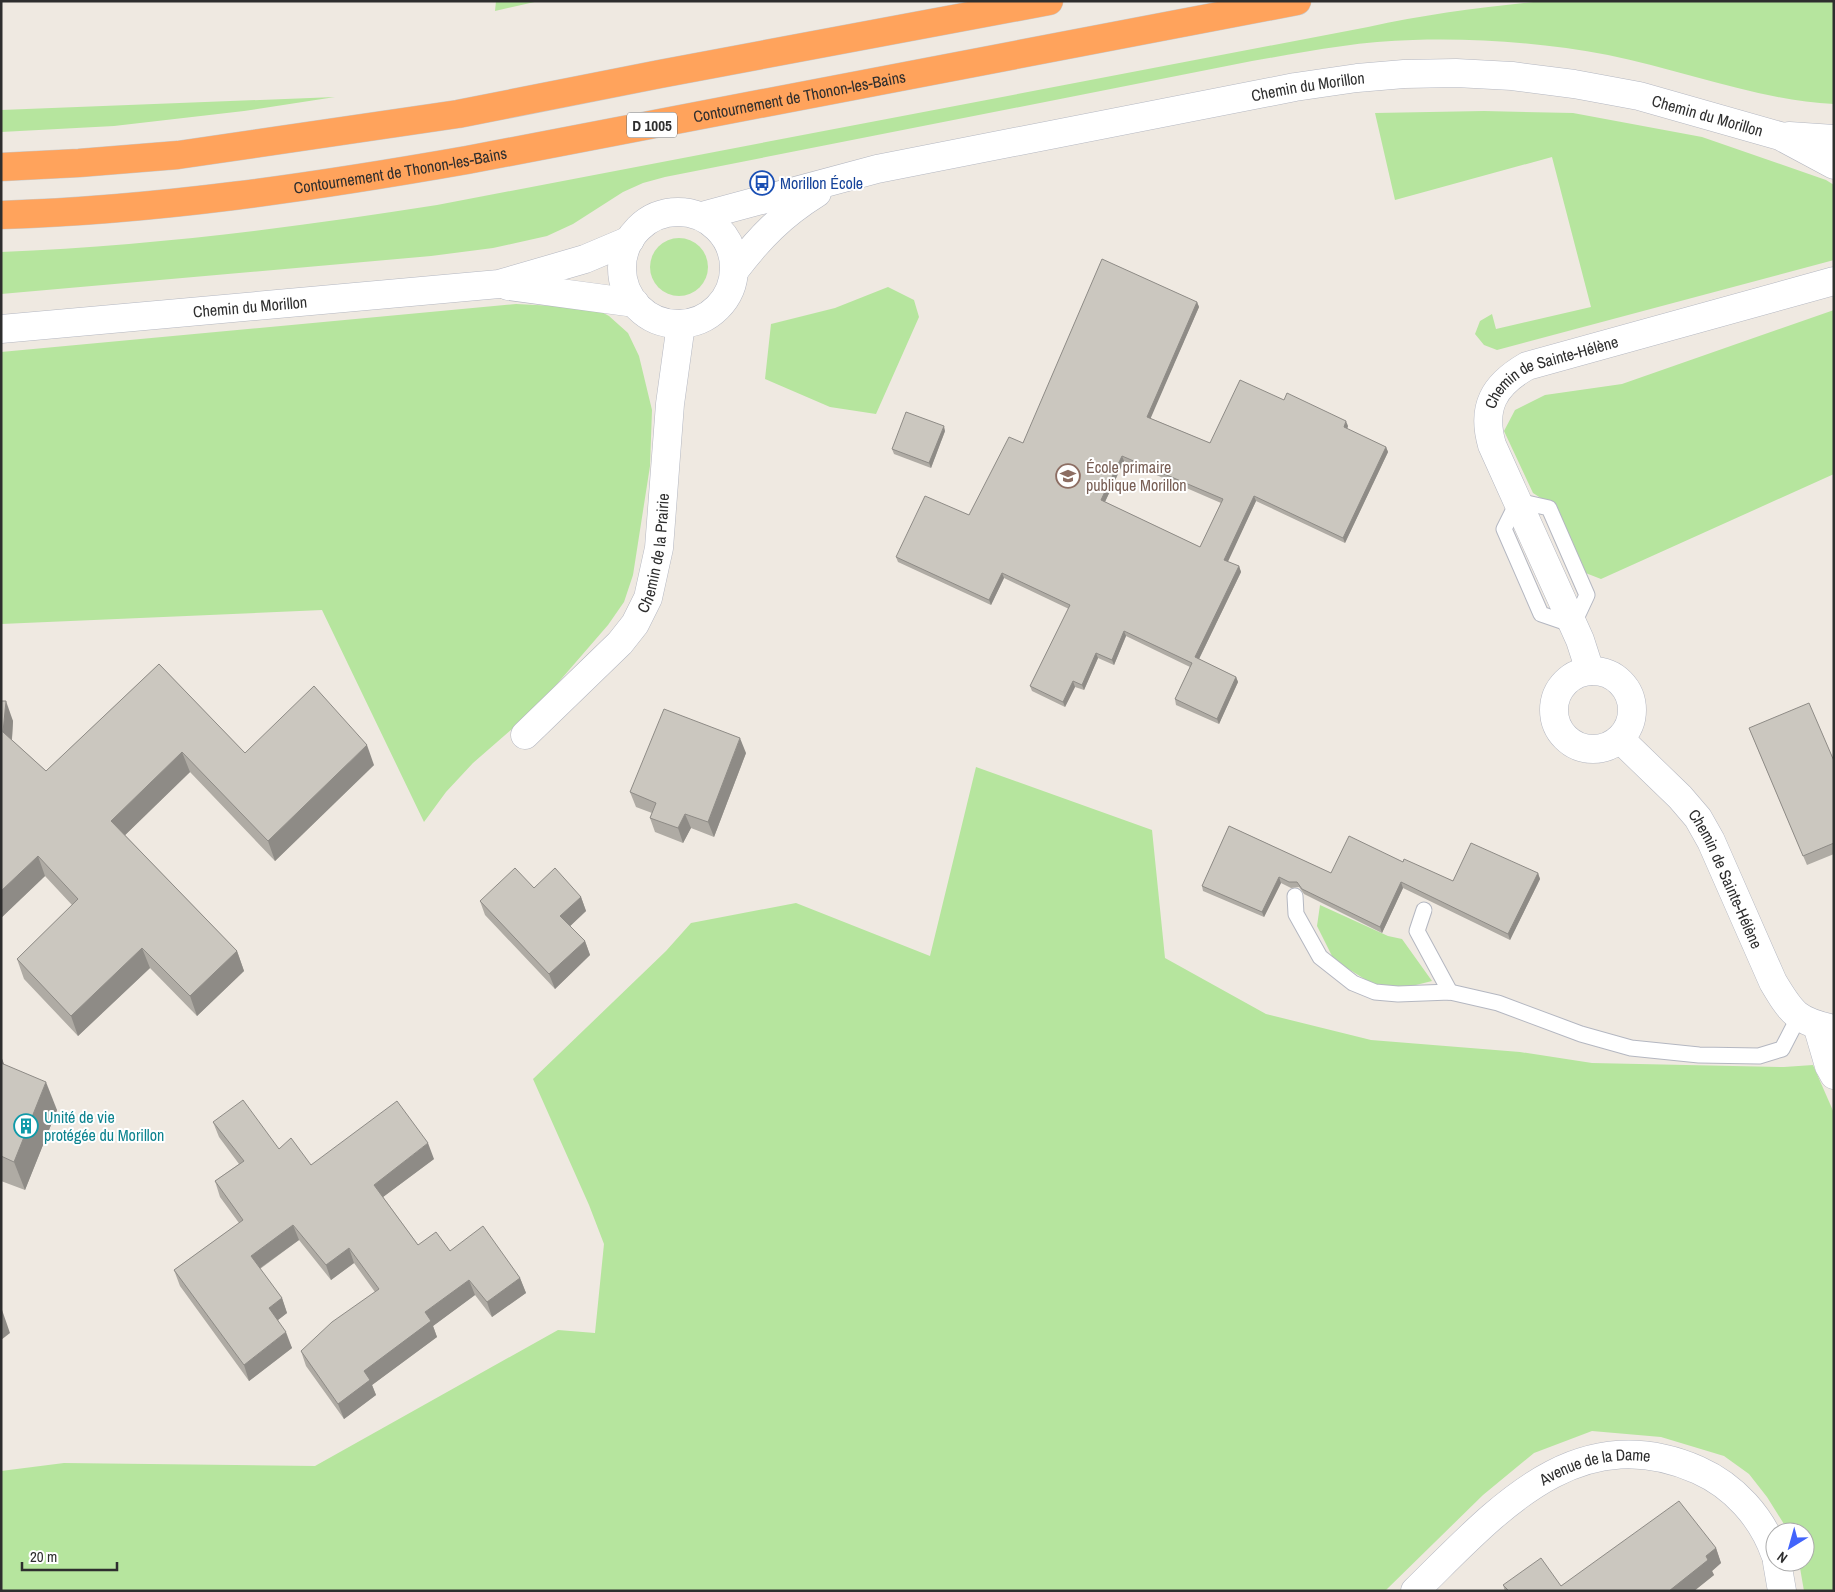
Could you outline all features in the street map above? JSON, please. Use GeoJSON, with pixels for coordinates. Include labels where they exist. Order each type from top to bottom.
{"type":"FeatureCollection","features":[{"type":"Feature","properties":{"kind":"highway"},"geometry":{"type":"LineString","coordinates":[[1,167],[178,155],[458,114],[1049,1]]}},
{"type":"Feature","properties":{"kind":"highway","name":"Contournement de Thonon-les-Bains"},"geometry":{"type":"LineString","coordinates":[[1,215],[126,207],[240,196],[354,180],[1297,1]]}},
{"type":"Feature","properties":{"kind":"street","name":"Chemin du Morillon"},"geometry":{"type":"LineString","coordinates":[[702,216],[877,169],[1295,87],[1357,78],[1404,74],[1512,76],[1598,88],[1639,96],[1780,136],[1834,165]]}},
{"type":"Feature","properties":{"kind":"street","name":"Chemin du Morillon"},"geometry":{"type":"LineString","coordinates":[[1780,136],[1834,139]]}},
{"type":"Feature","properties":{"kind":"street","name":"Chemin du Morillon"},"geometry":{"type":"LineString","coordinates":[[735,270],[752,246],[775,223],[801,203],[838,180]]}},
{"type":"Feature","properties":{"kind":"street"},"geometry":{"type":"LineString","coordinates":[[678,211],[702,216],[716,226],[727,238],[733,254],[735,270],[728,293],[719,307],[706,317],[681,324],[672,324],[656,319],[635,304],[626,289],[622,272],[623,255],[639,227],[654,217],[678,211]]}},
{"type":"Feature","properties":{"kind":"street","name":"Chemin du Morillon"},"geometry":{"type":"LineString","coordinates":[[1,329],[499,284],[585,259],[630,240]]}},
{"type":"Feature","properties":{"kind":"street","name":"Chemin de Sainte-Hélène"},"geometry":{"type":"LineString","coordinates":[[1590,671],[1573,624],[1492,445],[1488,430],[1488,414],[1492,399],[1512,374],[1528,366],[1834,281]]}},
{"type":"Feature","properties":{"kind":"street","name":"Chemin du Morillon"},"geometry":{"type":"LineString","coordinates":[[499,284],[635,304]]}},
{"type":"Feature","properties":{"kind":"street","name":"Chemin de la Prairie"},"geometry":{"type":"LineString","coordinates":[[525,735],[620,643],[634,624],[648,598],[659,548],[670,404],[681,324]]}},
{"type":"Feature","properties":{"kind":"street"},"geometry":{"type":"LineString","coordinates":[[1590,671],[1605,673],[1619,682],[1628,694],[1632,710],[1628,726],[1620,739],[1608,746],[1593,749],[1579,746],[1567,739],[1558,728],[1554,714],[1555,700],[1560,688],[1578,674],[1590,671]]}},
{"type":"Feature","properties":{"kind":"street","name":"Chemin de Sainte-Hélène"},"geometry":{"type":"LineString","coordinates":[[1620,739],[1680,797],[1698,818],[1711,841],[1773,982],[1785,1002],[1816,1024],[1829,1066],[1834,1075]]}},
{"type":"Feature","properties":{"kind":"street","name":"Avenue de la Dame"},"geometry":{"type":"LineString","coordinates":[[1415,1591],[1486,1523],[1528,1488],[1560,1469],[1577,1463],[1620,1454],[1645,1455],[1675,1461],[1707,1474],[1732,1491],[1753,1513],[1765,1532]]}},
{"type":"Feature","properties":{"kind":"street"},"geometry":{"type":"LineString","coordinates":[[1779,1572],[1782,1591]]}},
{"type":"Feature","properties":{"kind":"lane"},"geometry":{"type":"LineString","coordinates":[[1295,896],[1296,914],[1320,957],[1353,983],[1374,992],[1398,994],[1450,992],[1498,1003],[1581,1034],[1631,1048],[1699,1055],[1759,1056],[1782,1049],[1816,1024]]}},
{"type":"Feature","properties":{"kind":"lane"},"geometry":{"type":"LineString","coordinates":[[1424,910],[1417,931],[1450,992]]}},
{"type":"Feature","properties":{"kind":"green space"},"geometry":{"type":"Polygon","coordinates":[[[496,1],[539,1],[495,11],[496,1]]]}},
{"type":"Feature","properties":{"kind":"green space"},"geometry":{"type":"Polygon","coordinates":[[[1543,1],[1834,1],[1834,104],[1777,97],[1748,91],[1636,61],[1560,47],[1462,40],[1373,42],[1252,61],[665,177],[643,183],[623,192],[573,224],[547,236],[493,248],[431,256],[1,294],[1,252],[166,241],[329,221],[437,205],[1412,18],[1477,8],[1543,1]]]}},
{"type":"Feature","properties":{"kind":"green space"},"geometry":{"type":"Polygon","coordinates":[[[335,97],[244,111],[114,126],[1,132],[1,110],[335,97]]]}},
{"type":"Feature","properties":{"kind":"green space"},"geometry":{"type":"Polygon","coordinates":[[[1484,111],[1573,113],[1702,137],[1826,180],[1834,185],[1834,260],[1497,350],[1484,345],[1475,334],[1480,321],[1492,314],[1496,329],[1591,307],[1552,157],[1395,200],[1375,113],[1484,111]]]}},
{"type":"Feature","properties":{"kind":"green space"},"geometry":{"type":"Polygon","coordinates":[[[679,238],[695,243],[703,251],[708,267],[703,283],[695,291],[679,296],[663,291],[655,283],[650,267],[655,251],[663,243],[679,238]]]}},
{"type":"Feature","properties":{"kind":"green space"},"geometry":{"type":"Polygon","coordinates":[[[888,287],[914,300],[919,317],[876,414],[830,407],[765,379],[771,324],[835,308],[888,287]]]}},
{"type":"Feature","properties":{"kind":"green space"},"geometry":{"type":"Polygon","coordinates":[[[516,304],[594,308],[609,316],[628,333],[639,356],[652,410],[650,466],[633,575],[624,602],[608,625],[537,707],[473,763],[446,792],[424,822],[322,610],[1,624],[1,352],[516,304]]]}},
{"type":"Feature","properties":{"kind":"green space"},"geometry":{"type":"Polygon","coordinates":[[[1834,310],[1834,474],[1601,579],[1583,572],[1550,504],[1533,493],[1504,431],[1515,410],[1545,395],[1622,384],[1834,310]]]}},
{"type":"Feature","properties":{"kind":"green space"},"geometry":{"type":"Polygon","coordinates":[[[976,767],[1152,830],[1165,958],[1266,1014],[1371,1040],[1520,1052],[1592,1063],[1784,1067],[1813,1065],[1834,1113],[1834,1591],[1804,1591],[1801,1572],[1815,1572],[1815,1522],[1783,1522],[1767,1497],[1749,1474],[1724,1456],[1661,1437],[1592,1431],[1534,1453],[1483,1495],[1385,1591],[1,1591],[1,1471],[64,1463],[315,1466],[558,1330],[595,1333],[604,1244],[589,1205],[533,1079],[666,951],[691,923],[796,903],[930,956],[976,767]]]}},
{"type":"Feature","properties":{"kind":"green space"},"geometry":{"type":"Polygon","coordinates":[[[1320,905],[1388,936],[1402,939],[1432,981],[1400,989],[1371,983],[1334,960],[1317,926],[1320,905]]]}},
{"type":"Feature","properties":{"kind":"building"},"geometry":{"type":"Polygon","coordinates":[[[1102,259],[1197,302],[1147,417],[1210,443],[1240,380],[1284,400],[1287,393],[1346,421],[1344,427],[1386,447],[1343,538],[1254,496],[1224,560],[1239,566],[1195,657],[1236,677],[1217,719],[1175,699],[1192,663],[1124,631],[1112,660],[1096,653],[1082,685],[1073,681],[1063,702],[1030,686],[1070,605],[1002,573],[989,600],[896,557],[925,496],[969,515],[1009,437],[1023,443],[1102,259]],[[1122,456],[1101,500],[1200,547],[1223,499],[1122,456]]]}},
{"type":"Feature","properties":{"kind":"building"},"geometry":{"type":"Polygon","coordinates":[[[906,412],[944,426],[929,463],[892,449],[906,412]]]}},
{"type":"Feature","properties":{"kind":"building"},"geometry":{"type":"Polygon","coordinates":[[[159,664],[245,753],[314,686],[367,745],[268,841],[182,752],[111,821],[237,951],[190,996],[142,948],[71,1016],[17,959],[78,899],[38,856],[1,891],[1,701],[6,701],[3,732],[46,771],[159,664]]]}},
{"type":"Feature","properties":{"kind":"building"},"geometry":{"type":"Polygon","coordinates":[[[1809,703],[1834,761],[1834,843],[1803,856],[1749,728],[1809,703]]]}},
{"type":"Feature","properties":{"kind":"building"},"geometry":{"type":"Polygon","coordinates":[[[664,709],[740,738],[708,822],[685,814],[678,828],[650,818],[656,803],[630,792],[664,709]]]}},
{"type":"Feature","properties":{"kind":"building"},"geometry":{"type":"Polygon","coordinates":[[[1229,826],[1331,873],[1349,836],[1403,862],[1404,859],[1453,881],[1471,843],[1538,873],[1508,934],[1401,882],[1380,927],[1302,889],[1297,882],[1289,882],[1279,877],[1262,912],[1202,886],[1229,826]]]}},
{"type":"Feature","properties":{"kind":"building"},"geometry":{"type":"Polygon","coordinates":[[[515,868],[534,888],[555,868],[581,897],[560,916],[585,941],[549,974],[480,901],[515,868]]]}},
{"type":"Feature","properties":{"kind":"building"},"geometry":{"type":"Polygon","coordinates":[[[1,1063],[46,1082],[14,1162],[1,1156],[1,1063]]]}},
{"type":"Feature","properties":{"kind":"building"},"geometry":{"type":"Polygon","coordinates":[[[243,1100],[279,1149],[291,1138],[311,1165],[397,1101],[428,1143],[374,1185],[418,1245],[436,1232],[450,1251],[483,1226],[520,1278],[487,1302],[469,1280],[425,1312],[431,1321],[364,1371],[370,1380],[338,1404],[301,1351],[332,1322],[379,1289],[349,1248],[326,1265],[293,1225],[251,1256],[282,1298],[269,1308],[286,1332],[244,1365],[174,1270],[243,1220],[215,1181],[244,1161],[213,1122],[243,1100]]]}},
{"type":"Feature","properties":{"kind":"building"},"geometry":{"type":"Polygon","coordinates":[[[1679,1501],[1716,1548],[1706,1556],[1708,1560],[1669,1591],[1509,1591],[1503,1585],[1541,1558],[1561,1586],[1679,1501]]]}},
{"type":"Feature","properties":{"kind":"place","name":"Morillon École"},"geometry":{"type":"Point","coordinates":[762,183]}},
{"type":"Feature","properties":{"kind":"place","name":"École primaire publique Morillon"},"geometry":{"type":"Point","coordinates":[1068,476]}},
{"type":"Feature","properties":{"kind":"place","name":"Unité de vie protégée du Morillon"},"geometry":{"type":"Point","coordinates":[26,1126]}}]}
